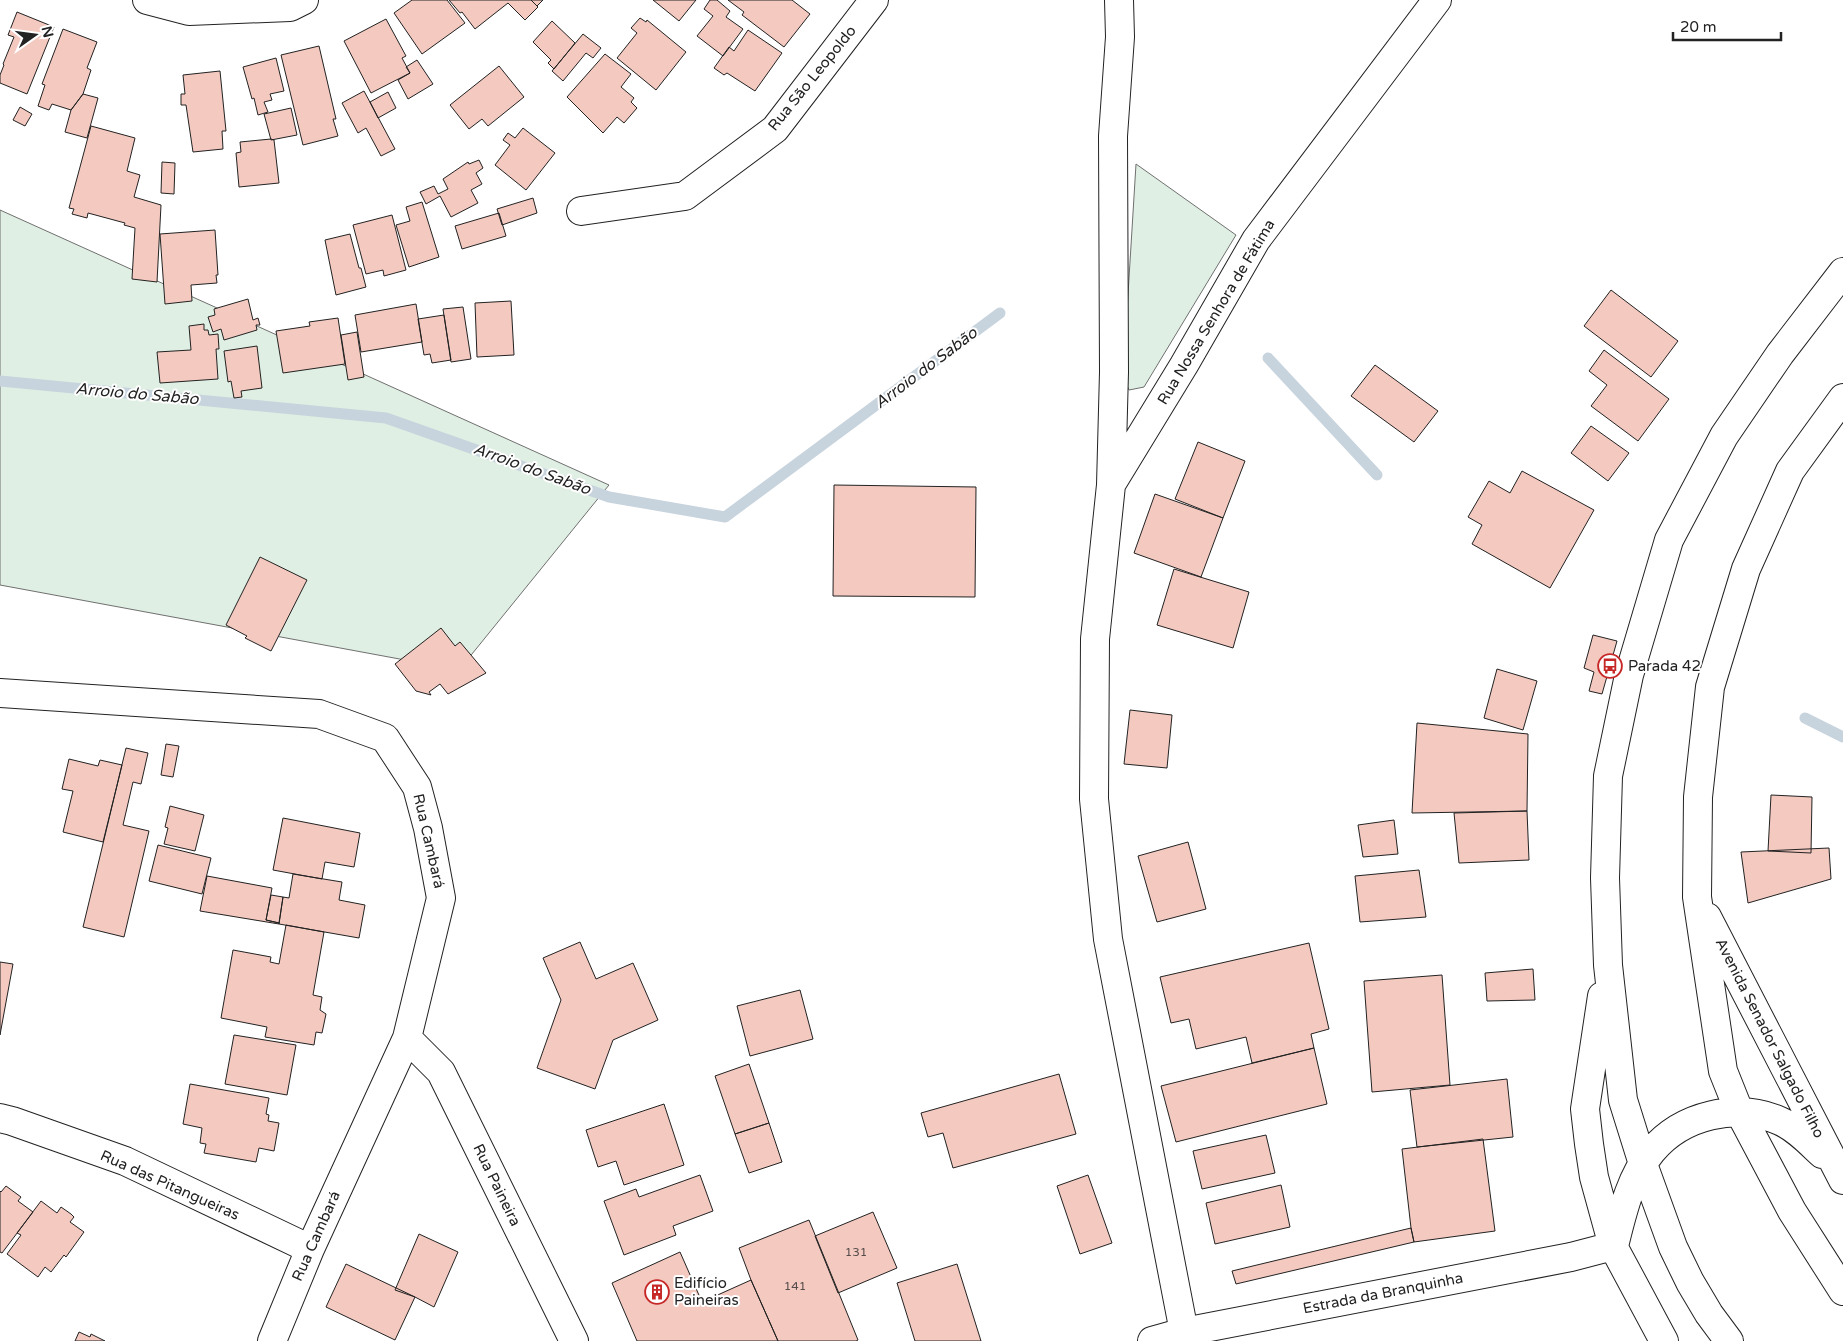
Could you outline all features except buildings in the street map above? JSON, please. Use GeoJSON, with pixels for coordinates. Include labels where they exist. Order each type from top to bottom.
{"type":"FeatureCollection","features":[{"type":"Feature","properties":{"kind":"street"},"geometry":{"type":"LineString","coordinates":[[147,0],[189,11],[290,7],[304,0]]}},
{"type":"Feature","properties":{"kind":"street","name":"Rua São Leopoldo"},"geometry":{"type":"LineString","coordinates":[[581,211],[686,196],[775,129],[874,0]]}},
{"type":"Feature","properties":{"kind":"street"},"geometry":{"type":"LineString","coordinates":[[1119,0],[1120,37],[1113,136],[1114,372],[1111,485],[1095,639],[1094,799],[1108,939],[1183,1336]]}},
{"type":"Feature","properties":{"kind":"street","name":"Rua Nossa Senhora de Fátima"},"geometry":{"type":"LineString","coordinates":[[1111,485],[1184,365],[1256,240],[1437,0]]}},
{"type":"Feature","properties":{"kind":"street"},"geometry":{"type":"LineString","coordinates":[[1729,1341],[1709,1314],[1690,1282],[1673,1247],[1643,1164],[1623,1100],[1608,965],[1605,878],[1608,776],[1629,675],[1669,540],[1724,436],[1780,354],[1843,272]]}},
{"type":"Feature","properties":{"kind":"street","name":"Avenida Senador Salgado Filho"},"geometry":{"type":"LineString","coordinates":[[1843,398],[1790,471],[1746,570],[1710,687],[1698,797],[1697,897],[1723,1071],[1739,1111],[1792,1211],[1843,1291]]}},
{"type":"Feature","properties":{"kind":"street","name":"Rua Cambará"},"geometry":{"type":"LineString","coordinates":[[0,693],[319,714],[385,738],[417,787],[428,828],[441,898],[407,1038],[310,1249],[272,1341]]}},
{"type":"Feature","properties":{"kind":"street","name":"Avenida Senador Salgado Filho"},"geometry":{"type":"LineString","coordinates":[[1697,897],[1839,1173]]}},
{"type":"Feature","properties":{"kind":"street"},"geometry":{"type":"LineString","coordinates":[[1608,965],[1586,1109],[1588,1144],[1594,1177],[1614,1246],[1664,1341]]}},
{"type":"Feature","properties":{"kind":"street","name":"Rua Paineira"},"geometry":{"type":"LineString","coordinates":[[407,1038],[441,1072],[574,1341]]}},
{"type":"Feature","properties":{"kind":"street"},"geometry":{"type":"LineString","coordinates":[[1614,1246],[1626,1199],[1643,1164],[1652,1151],[1664,1139],[1691,1122],[1715,1114],[1739,1111],[1780,1121],[1801,1135],[1839,1173]]}},
{"type":"Feature","properties":{"kind":"street","name":"Rua das Pitangueiras"},"geometry":{"type":"LineString","coordinates":[[0,1118],[125,1161],[310,1249]]}},
{"type":"Feature","properties":{"kind":"street","name":"Estrada da Branquinha"},"geometry":{"type":"LineString","coordinates":[[1152,1341],[1571,1257],[1614,1246]]}},
{"type":"Feature","properties":{"kind":"green space"},"geometry":{"type":"Polygon","coordinates":[[[1136,164],[1236,235],[1144,387],[1129,390],[1123,376],[1136,164]]]}},
{"type":"Feature","properties":{"kind":"green space"},"geometry":{"type":"Polygon","coordinates":[[[0,210],[609,485],[459,670],[0,585],[0,210]]]}},
{"type":"Feature","properties":{"kind":"waterway","name":"Arroio do Sabão"},"geometry":{"type":"LineString","coordinates":[[0,381],[386,418],[609,497],[725,517],[1000,313]]}},
{"type":"Feature","properties":{"kind":"waterway","name":"Arroio do Sabão"},"geometry":{"type":"LineString","coordinates":[[1268,358],[1377,475]]}},
{"type":"Feature","properties":{"kind":"waterway"},"geometry":{"type":"LineString","coordinates":[[1805,718],[1843,737]]}},
{"type":"Feature","properties":{"kind":"place","name":"Parada 42"},"geometry":{"type":"Point","coordinates":[1610,666]}},
{"type":"Feature","properties":{"kind":"place","name":"Edifício Paineiras"},"geometry":{"type":"Point","coordinates":[657,1292]}}]}
